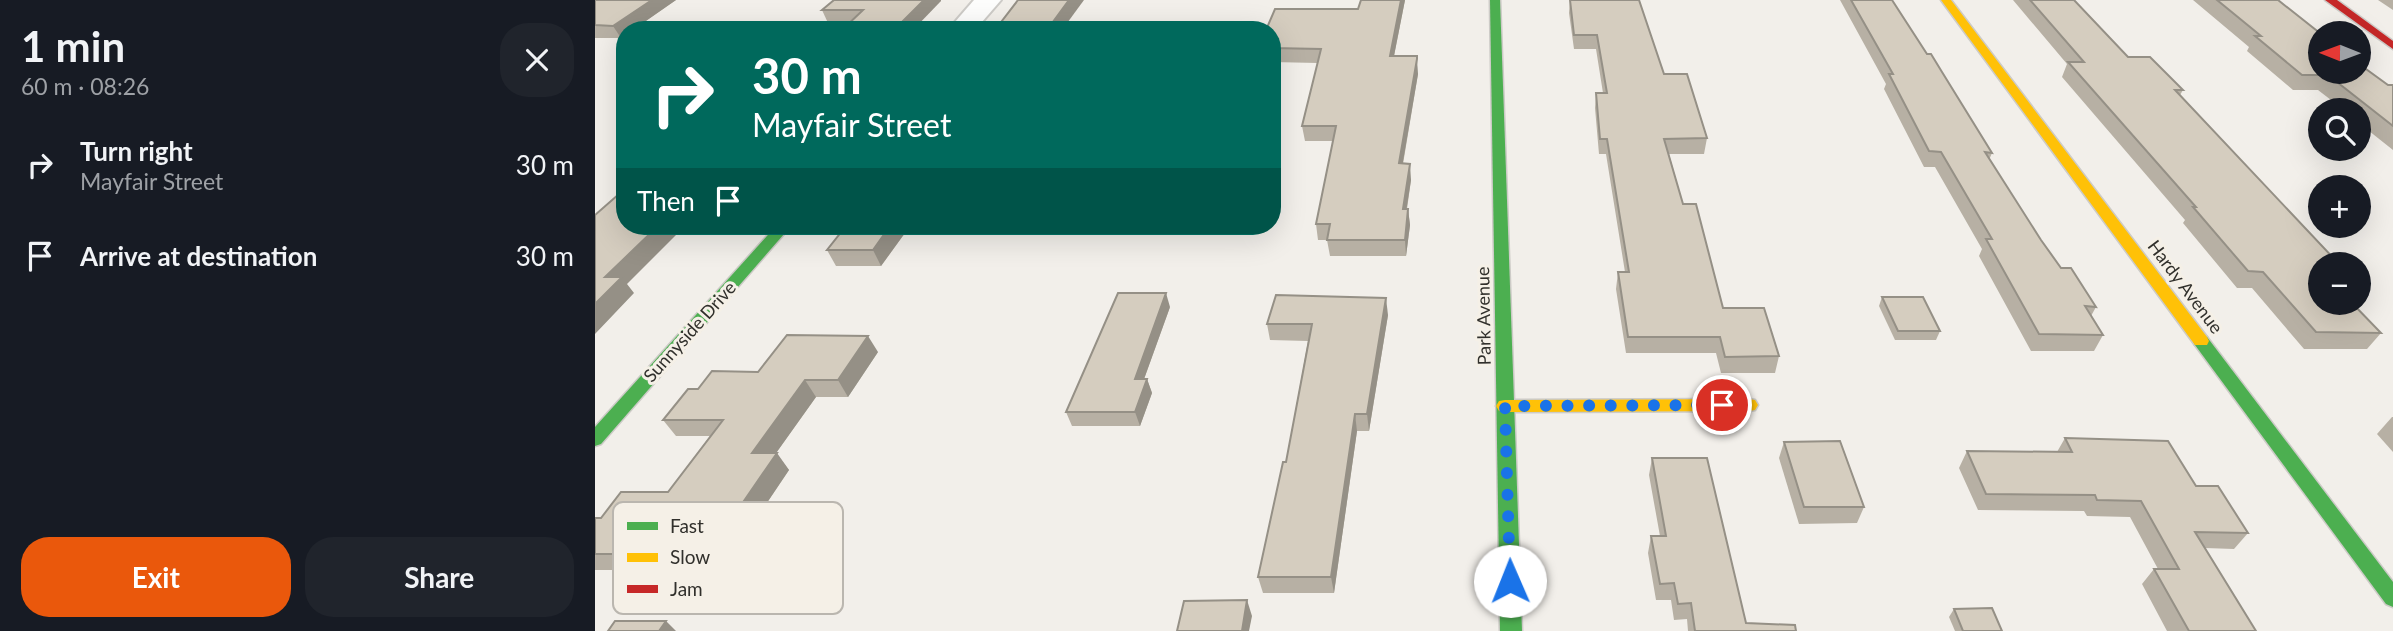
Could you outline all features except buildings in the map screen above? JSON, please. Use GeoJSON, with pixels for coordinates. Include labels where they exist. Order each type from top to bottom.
{"type":"FeatureCollection","features":[{"type":"Feature","properties":{"kind":"street"},"geometry":{"type":"LineString","coordinates":[[969,21],[988,0]]}},
{"type":"Feature","properties":{"kind":"street","name":"Park Avenue"},"geometry":{"type":"LineString","coordinates":[[1495,0],[1511,631]]}},
{"type":"Feature","properties":{"kind":"street","name":"Hardy Avenue"},"geometry":{"type":"LineString","coordinates":[[1946,0],[2393,598]]}},
{"type":"Feature","properties":{"kind":"street"},"geometry":{"type":"LineString","coordinates":[[2330,0],[2393,46]]}},
{"type":"Feature","properties":{"kind":"street","name":"Sunnyside Drive"},"geometry":{"type":"LineString","coordinates":[[595,439],[776,235]]}},
{"type":"Feature","properties":{"kind":"street"},"geometry":{"type":"LineString","coordinates":[[1505,406],[1749,405]]}},
{"type":"Feature","properties":{"kind":"traffic: fast"},"geometry":{"type":"LineString","coordinates":[[1495,0],[1511,631]]}},
{"type":"Feature","properties":{"kind":"traffic: fast"},"geometry":{"type":"LineString","coordinates":[[595,439],[776,235]]}},
{"type":"Feature","properties":{"kind":"traffic: fast"},"geometry":{"type":"LineString","coordinates":[[2201,341],[2393,598]]}},
{"type":"Feature","properties":{"kind":"traffic: slow"},"geometry":{"type":"LineString","coordinates":[[1946,0],[2201,341]]}},
{"type":"Feature","properties":{"kind":"traffic: slow"},"geometry":{"type":"LineString","coordinates":[[1505,406],[1749,405]]}},
{"type":"Feature","properties":{"kind":"traffic: jam"},"geometry":{"type":"LineString","coordinates":[[2330,0],[2393,46]]}},
{"type":"Feature","properties":{"kind":"route"},"geometry":{"type":"LineString","coordinates":[[1510,581],[1505,406],[1722,405]]}}]}
